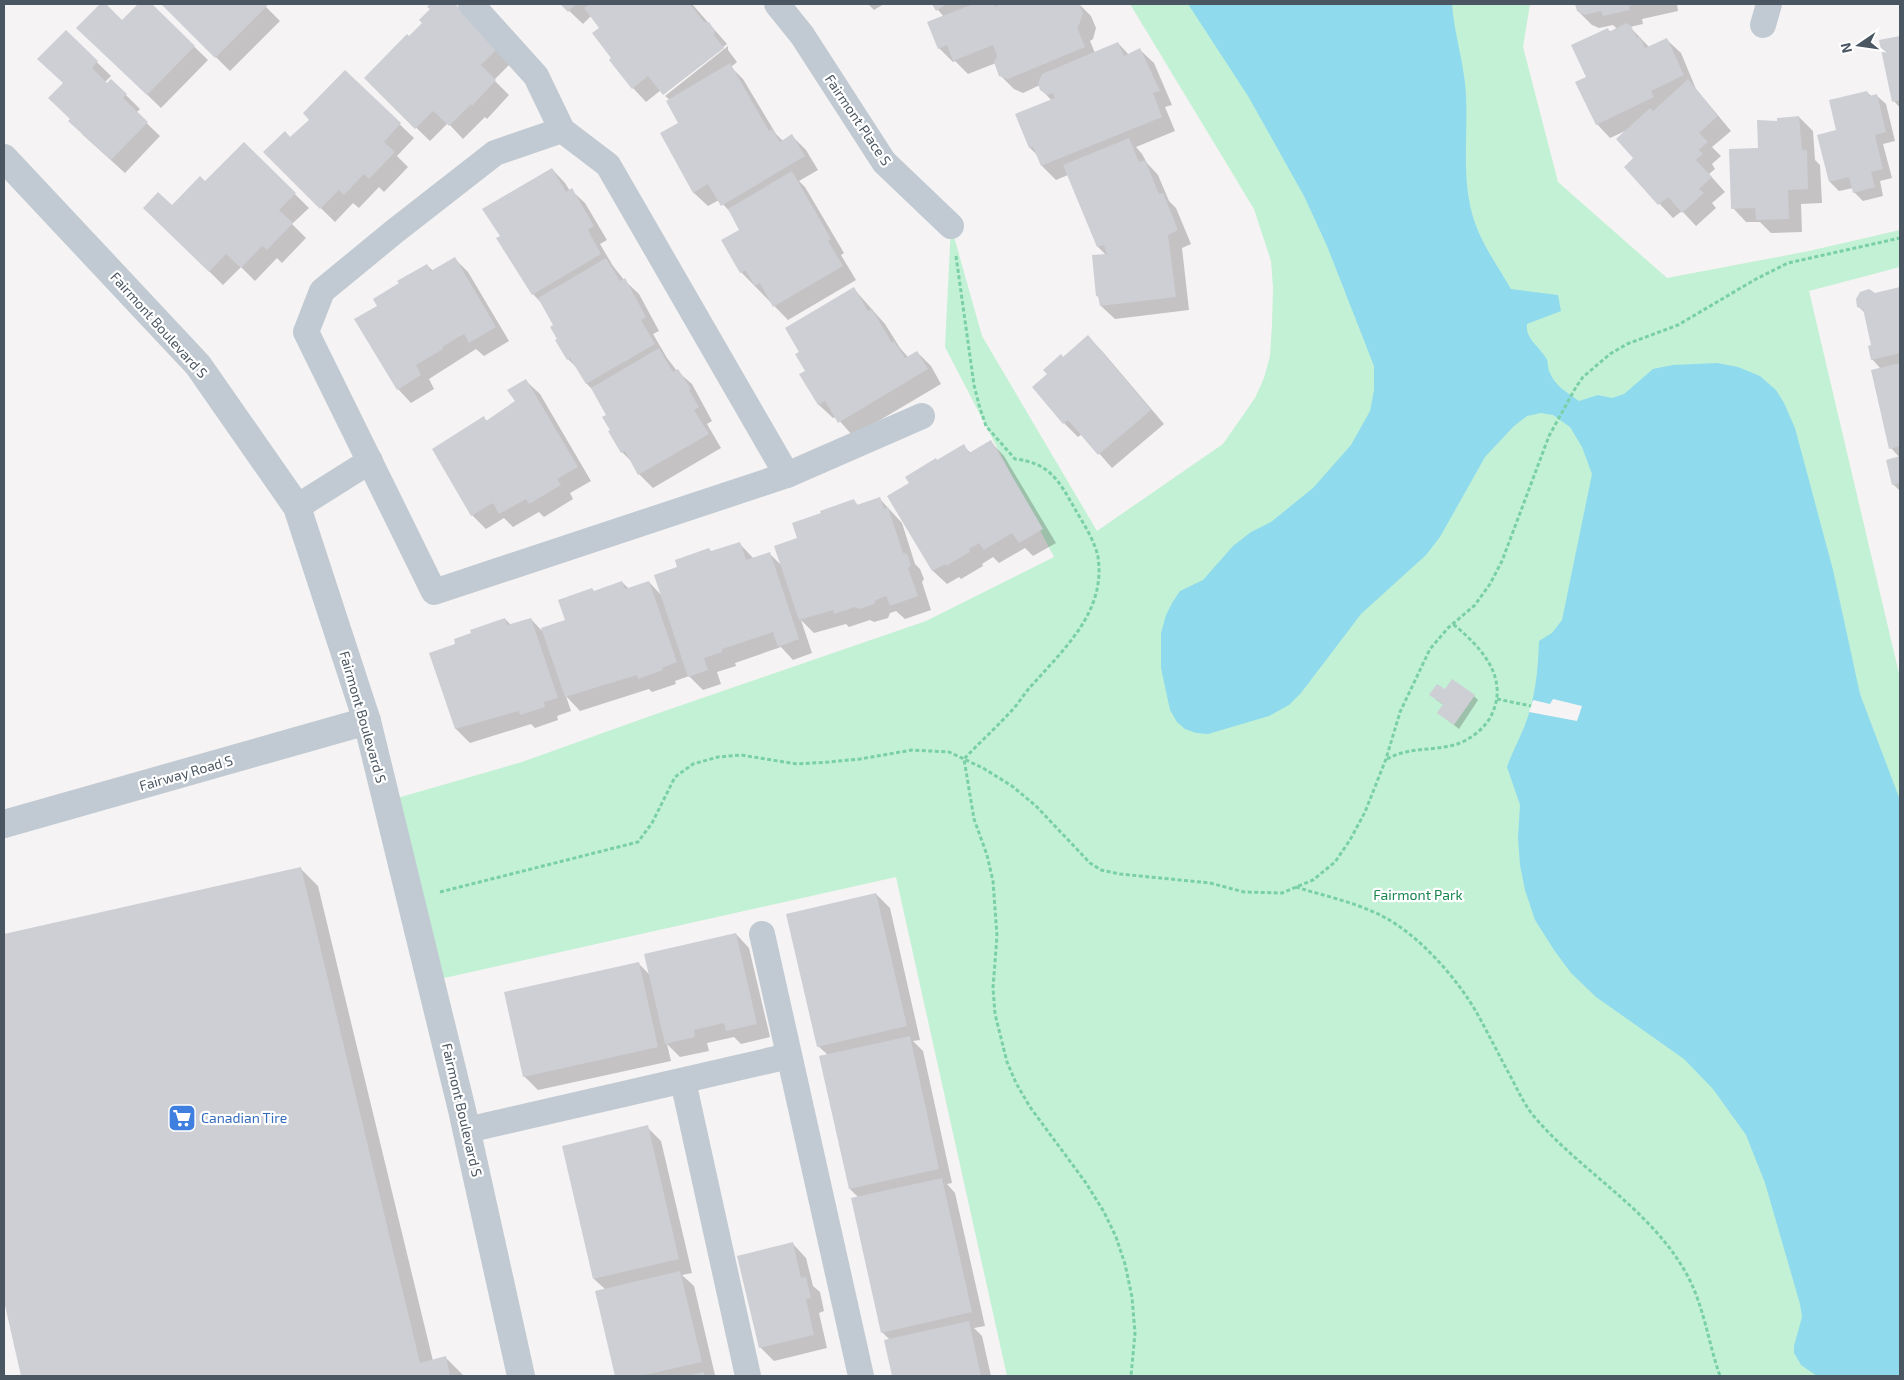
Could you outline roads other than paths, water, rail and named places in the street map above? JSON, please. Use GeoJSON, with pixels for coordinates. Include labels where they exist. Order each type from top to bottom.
{"type":"FeatureCollection","features":[{"type":"Feature","properties":{"kind":"street"},"geometry":{"type":"LineString","coordinates":[[471,4],[536,76],[562,130],[608,166],[786,475]]}},
{"type":"Feature","properties":{"kind":"street","name":"Fairmont Place S"},"geometry":{"type":"LineString","coordinates":[[777,4],[802,35],[884,162],[951,226]]}},
{"type":"Feature","properties":{"kind":"street"},"geometry":{"type":"LineString","coordinates":[[562,130],[495,152],[322,291],[306,332],[434,592],[786,475],[922,416]]}},
{"type":"Feature","properties":{"kind":"street","name":"Fairmont Boulevard S"},"geometry":{"type":"LineString","coordinates":[[4,158],[198,365],[297,507],[367,721],[467,1130],[521,1376]]}},
{"type":"Feature","properties":{"kind":"street"},"geometry":{"type":"LineString","coordinates":[[297,507],[370,461]]}},
{"type":"Feature","properties":{"kind":"street","name":"Fairway Road S"},"geometry":{"type":"LineString","coordinates":[[4,824],[367,721]]}},
{"type":"Feature","properties":{"kind":"street"},"geometry":{"type":"LineString","coordinates":[[762,934],[862,1376]]}},
{"type":"Feature","properties":{"kind":"street"},"geometry":{"type":"LineString","coordinates":[[467,1130],[789,1056]]}},
{"type":"Feature","properties":{"kind":"street"},"geometry":{"type":"LineString","coordinates":[[683,1081],[748,1376]]}},
{"type":"Feature","properties":{"kind":"water"},"geometry":{"type":"Polygon","coordinates":[[[1188,4],[1452,4],[1465,83],[1466,171],[1470,206],[1482,240],[1511,289],[1558,295],[1561,311],[1527,324],[1528,334],[1547,360],[1549,371],[1555,382],[1579,401],[1598,395],[1612,398],[1624,394],[1653,369],[1673,365],[1717,363],[1738,367],[1760,376],[1776,390],[1784,403],[1795,428],[1833,570],[1860,694],[1900,800],[1900,1376],[1817,1376],[1801,1365],[1794,1353],[1794,1346],[1802,1317],[1800,1304],[1765,1183],[1746,1135],[1713,1089],[1684,1059],[1596,997],[1571,973],[1535,920],[1525,890],[1520,865],[1518,838],[1520,805],[1507,767],[1533,699],[1537,676],[1539,641],[1552,633],[1562,620],[1592,474],[1582,447],[1570,427],[1553,415],[1541,413],[1527,416],[1514,426],[1485,457],[1440,537],[1426,555],[1361,614],[1301,693],[1289,705],[1269,716],[1208,734],[1196,733],[1185,729],[1177,722],[1170,710],[1161,668],[1161,633],[1166,615],[1172,603],[1180,591],[1203,580],[1233,546],[1251,532],[1271,522],[1313,488],[1351,445],[1370,411],[1374,390],[1374,366],[1327,246],[1304,196],[1248,96],[1188,4]]]}},
{"type":"Feature","properties":{"kind":"place","name":"Canadian Tire"},"geometry":{"type":"Point","coordinates":[182,1118]}},
{"type":"Feature","properties":{"kind":"park label","name":"Fairmont Park"},"geometry":{"type":"Point","coordinates":[1418,895]}}]}
